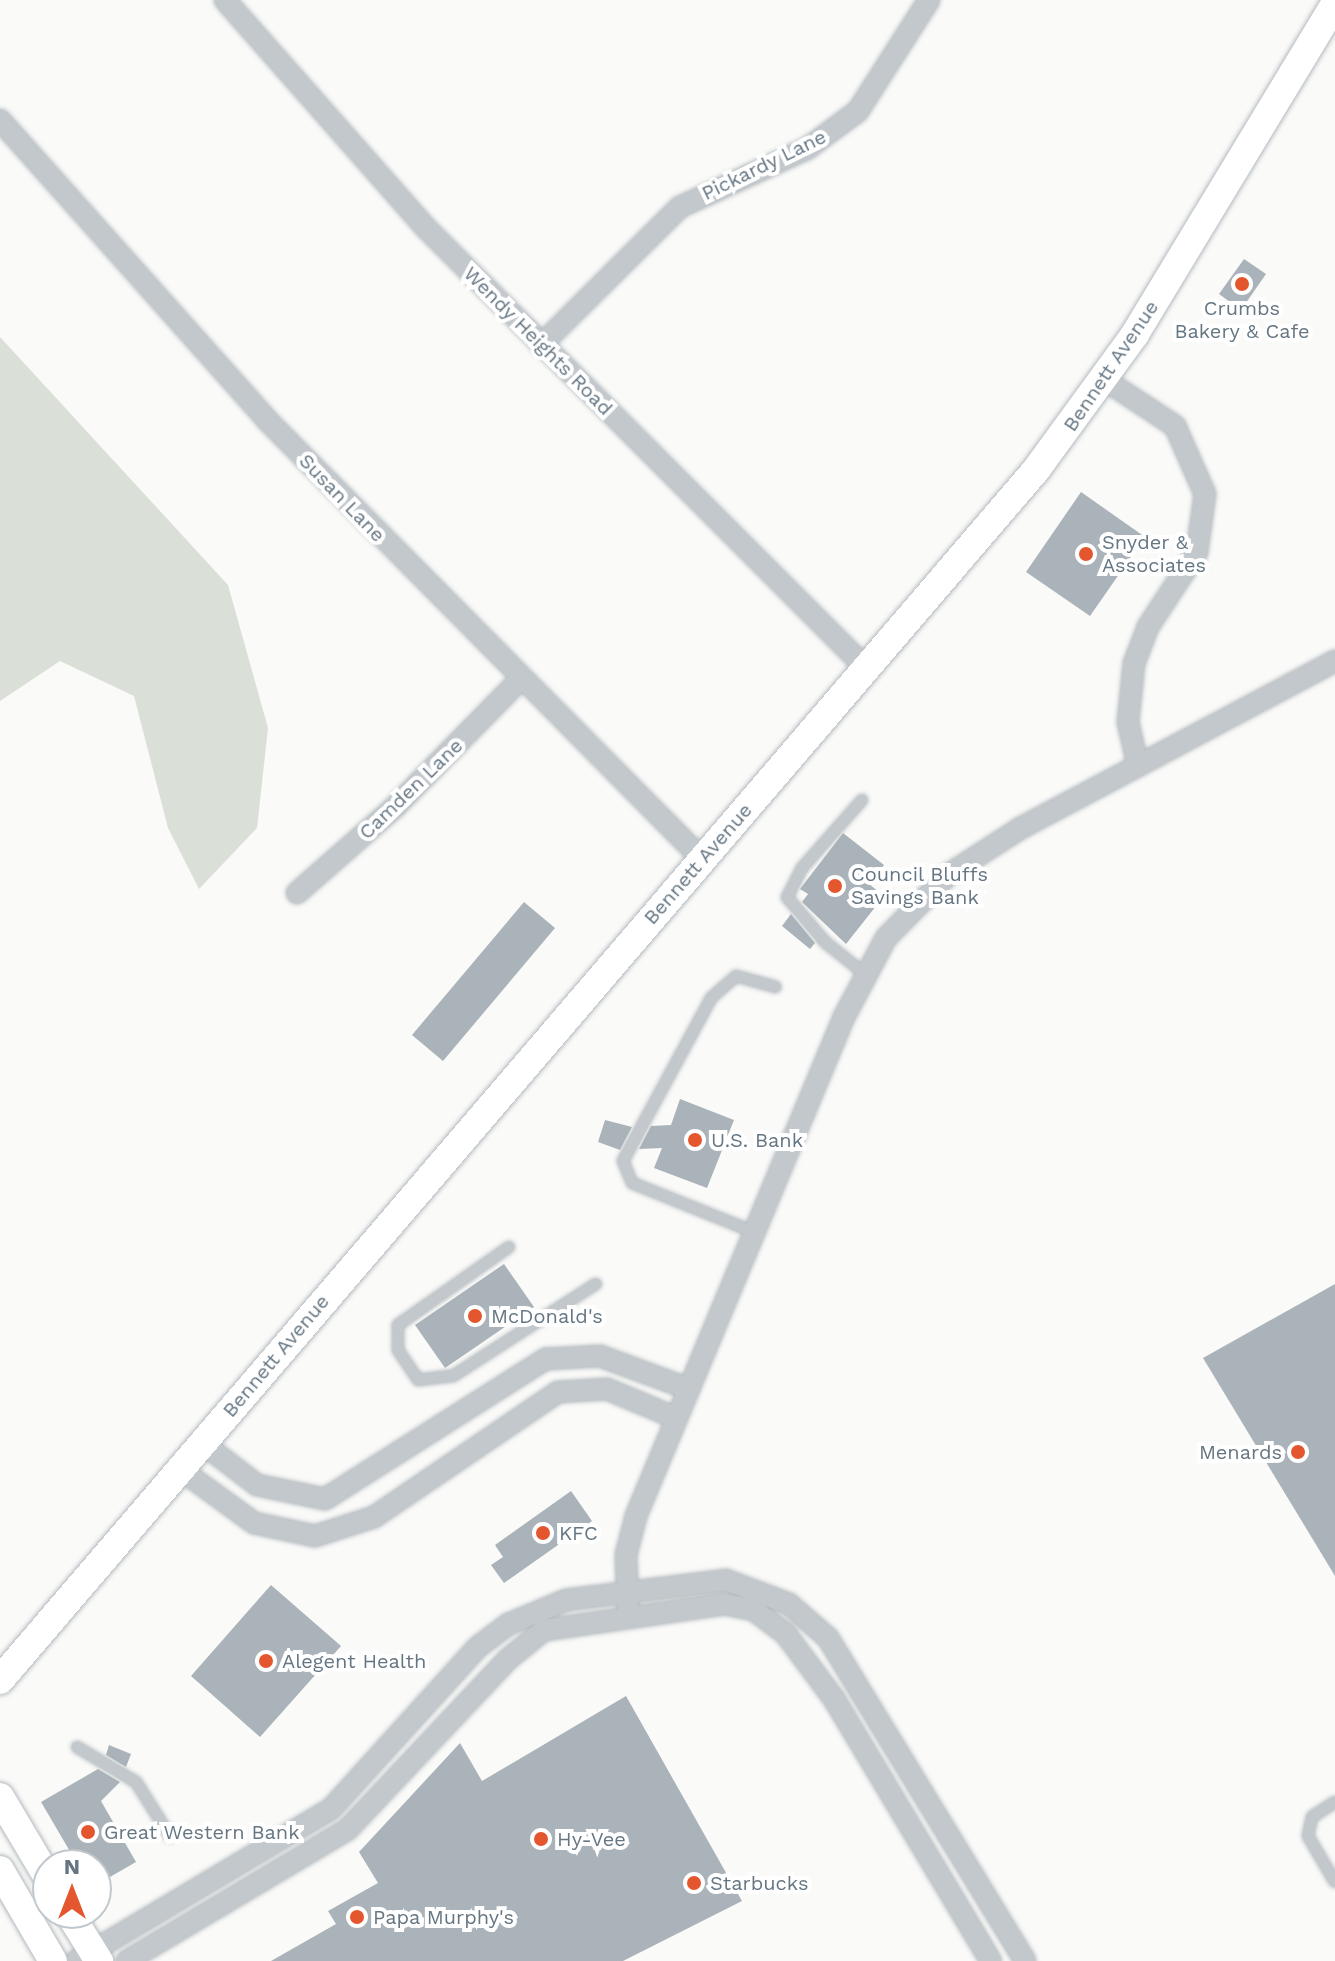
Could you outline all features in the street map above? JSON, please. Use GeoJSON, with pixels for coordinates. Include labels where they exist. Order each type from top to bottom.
{"type":"FeatureCollection","features":[{"type":"Feature","properties":{"kind":"main road","name":"Bennett Avenue"},"geometry":{"type":"LineString","coordinates":[[0,1680],[866,668],[1105,380],[1335,4]]}},
{"type":"Feature","properties":{"kind":"main road"},"geometry":{"type":"LineString","coordinates":[[0,1797],[32,1851]]}},
{"type":"Feature","properties":{"kind":"main road"},"geometry":{"type":"LineString","coordinates":[[0,1870],[53,1961]]}},
{"type":"Feature","properties":{"kind":"main road"},"geometry":{"type":"LineString","coordinates":[[76,1929],[90,1958]]}},
{"type":"Feature","properties":{"kind":"street","name":"Wendy Heights Road"},"geometry":{"type":"LineString","coordinates":[[225,0],[407,208],[866,668]]}},
{"type":"Feature","properties":{"kind":"street","name":"Pickardy Lane"},"geometry":{"type":"LineString","coordinates":[[541,345],[680,207],[808,148],[858,111],[929,0]]}},
{"type":"Feature","properties":{"kind":"street","name":"Susan Lane"},"geometry":{"type":"LineString","coordinates":[[0,120],[268,421],[702,859]]}},
{"type":"Feature","properties":{"kind":"street"},"geometry":{"type":"LineString","coordinates":[[1105,380],[1175,426],[1205,494],[1197,552],[1148,627],[1134,663],[1128,722],[1138,766]]}},
{"type":"Feature","properties":{"kind":"street"},"geometry":{"type":"LineString","coordinates":[[628,1613],[625,1590],[636,1516],[865,974],[898,922],[948,875],[1138,766],[1335,661]]}},
{"type":"Feature","properties":{"kind":"street","name":"Camden Lane"},"geometry":{"type":"LineString","coordinates":[[297,893],[395,807],[521,679]]}},
{"type":"Feature","properties":{"kind":"street"},"geometry":{"type":"LineString","coordinates":[[202,1443],[257,1485],[325,1499],[546,1359],[600,1356],[689,1389]]}},
{"type":"Feature","properties":{"kind":"street"},"geometry":{"type":"LineString","coordinates":[[180,1469],[254,1523],[315,1536],[374,1517],[558,1392],[607,1389],[676,1418]]}},
{"type":"Feature","properties":{"kind":"street"},"geometry":{"type":"LineString","coordinates":[[90,1958],[331,1809],[478,1647],[509,1624],[536,1608],[625,1590],[726,1580],[789,1604],[828,1638],[1025,1961]]}},
{"type":"Feature","properties":{"kind":"street"},"geometry":{"type":"LineString","coordinates":[[127,1961],[348,1829],[527,1641],[565,1624],[628,1613],[724,1604],[754,1610],[785,1633],[834,1699],[991,1961]]}},
{"type":"Feature","properties":{"kind":"lane"},"geometry":{"type":"LineString","coordinates":[[862,800],[787,897],[825,942],[865,974]]}},
{"type":"Feature","properties":{"kind":"lane"},"geometry":{"type":"LineString","coordinates":[[754,1232],[632,1183],[623,1161],[711,998],[736,976],[776,987]]}},
{"type":"Feature","properties":{"kind":"lane"},"geometry":{"type":"LineString","coordinates":[[509,1247],[398,1325],[398,1350],[418,1380],[453,1376],[596,1284]]}},
{"type":"Feature","properties":{"kind":"lane"},"geometry":{"type":"LineString","coordinates":[[77,1747],[136,1782],[170,1836]]}},
{"type":"Feature","properties":{"kind":"lane"},"geometry":{"type":"LineString","coordinates":[[1335,1802],[1312,1817],[1308,1836],[1335,1882]]}},
{"type":"Feature","properties":{"kind":"shaded area"},"geometry":{"type":"Polygon","coordinates":[[[0,337],[228,585],[268,728],[257,828],[199,889],[168,828],[134,696],[60,661],[0,701],[0,337]]]}},
{"type":"Feature","properties":{"kind":"building","name":"Crumbs Bakery & Cafe"},"geometry":{"type":"Polygon","coordinates":[[[1244,259],[1266,274],[1241,310],[1219,294],[1244,259]]]}},
{"type":"Feature","properties":{"kind":"building","name":"Snyder & Associates"},"geometry":{"type":"Polygon","coordinates":[[[1081,492],[1145,537],[1090,616],[1026,572],[1081,492]]]}},
{"type":"Feature","properties":{"kind":"building","name":"Council Bluffs Savings Bank"},"geometry":{"type":"Polygon","coordinates":[[[843,833],[884,865],[869,884],[884,896],[846,944],[802,902],[808,894],[800,889],[843,833]]]}},
{"type":"Feature","properties":{"kind":"building"},"geometry":{"type":"Polygon","coordinates":[[[524,902],[555,928],[443,1061],[412,1035],[524,902]]]}},
{"type":"Feature","properties":{"kind":"building"},"geometry":{"type":"Polygon","coordinates":[[[791,914],[815,943],[810,949],[782,926],[791,914]]]}},
{"type":"Feature","properties":{"kind":"building","name":"U.S. Bank"},"geometry":{"type":"Polygon","coordinates":[[[680,1099],[734,1120],[707,1188],[654,1168],[662,1148],[639,1149],[651,1126],[671,1125],[680,1099]]]}},
{"type":"Feature","properties":{"kind":"building"},"geometry":{"type":"Polygon","coordinates":[[[605,1120],[632,1127],[620,1150],[598,1142],[605,1120]]]}},
{"type":"Feature","properties":{"kind":"building","name":"McDonald's"},"geometry":{"type":"Polygon","coordinates":[[[504,1264],[534,1307],[445,1368],[415,1325],[504,1264]]]}},
{"type":"Feature","properties":{"kind":"building","name":"Menards"},"geometry":{"type":"Polygon","coordinates":[[[1335,1284],[1335,1576],[1203,1358],[1335,1284]]]}},
{"type":"Feature","properties":{"kind":"building","name":"KFC"},"geometry":{"type":"Polygon","coordinates":[[[571,1491],[592,1521],[504,1583],[491,1565],[503,1557],[495,1545],[571,1491]]]}},
{"type":"Feature","properties":{"kind":"building","name":"Alegent Health"},"geometry":{"type":"Polygon","coordinates":[[[271,1585],[341,1646],[260,1737],[191,1676],[271,1585]]]}},
{"type":"Feature","properties":{"kind":"building","name":"Hy-Vee"},"geometry":{"type":"Polygon","coordinates":[[[626,1696],[742,1901],[623,1961],[271,1961],[336,1924],[328,1911],[378,1883],[359,1852],[460,1743],[482,1781],[626,1696]]]}},
{"type":"Feature","properties":{"kind":"building"},"geometry":{"type":"Polygon","coordinates":[[[109,1745],[131,1754],[126,1767],[106,1755],[109,1745]]]}},
{"type":"Feature","properties":{"kind":"building","name":"Great Western Bank"},"geometry":{"type":"Polygon","coordinates":[[[98,1769],[120,1782],[101,1801],[136,1862],[112,1876],[112,1849],[69,1849],[41,1802],[98,1769]]]}},
{"type":"Feature","properties":{"kind":"place","name":"Crumbs Bakery & Cafe"},"geometry":{"type":"Point","coordinates":[1242,284]}},
{"type":"Feature","properties":{"kind":"place","name":"Snyder & Associates"},"geometry":{"type":"Point","coordinates":[1086,554]}},
{"type":"Feature","properties":{"kind":"place","name":"Council Bluffs Savings Bank"},"geometry":{"type":"Point","coordinates":[835,886]}},
{"type":"Feature","properties":{"kind":"place","name":"U.S. Bank"},"geometry":{"type":"Point","coordinates":[695,1140]}},
{"type":"Feature","properties":{"kind":"place","name":"McDonald's"},"geometry":{"type":"Point","coordinates":[475,1316]}},
{"type":"Feature","properties":{"kind":"place","name":"Menards"},"geometry":{"type":"Point","coordinates":[1298,1452]}},
{"type":"Feature","properties":{"kind":"place","name":"KFC"},"geometry":{"type":"Point","coordinates":[543,1533]}},
{"type":"Feature","properties":{"kind":"place","name":"Alegent Health"},"geometry":{"type":"Point","coordinates":[266,1661]}},
{"type":"Feature","properties":{"kind":"place","name":"Great Western Bank"},"geometry":{"type":"Point","coordinates":[88,1832]}},
{"type":"Feature","properties":{"kind":"place","name":"Hy-Vee"},"geometry":{"type":"Point","coordinates":[541,1839]}},
{"type":"Feature","properties":{"kind":"place","name":"Starbucks"},"geometry":{"type":"Point","coordinates":[694,1883]}},
{"type":"Feature","properties":{"kind":"place","name":"Papa Murphy's"},"geometry":{"type":"Point","coordinates":[357,1917]}}]}
